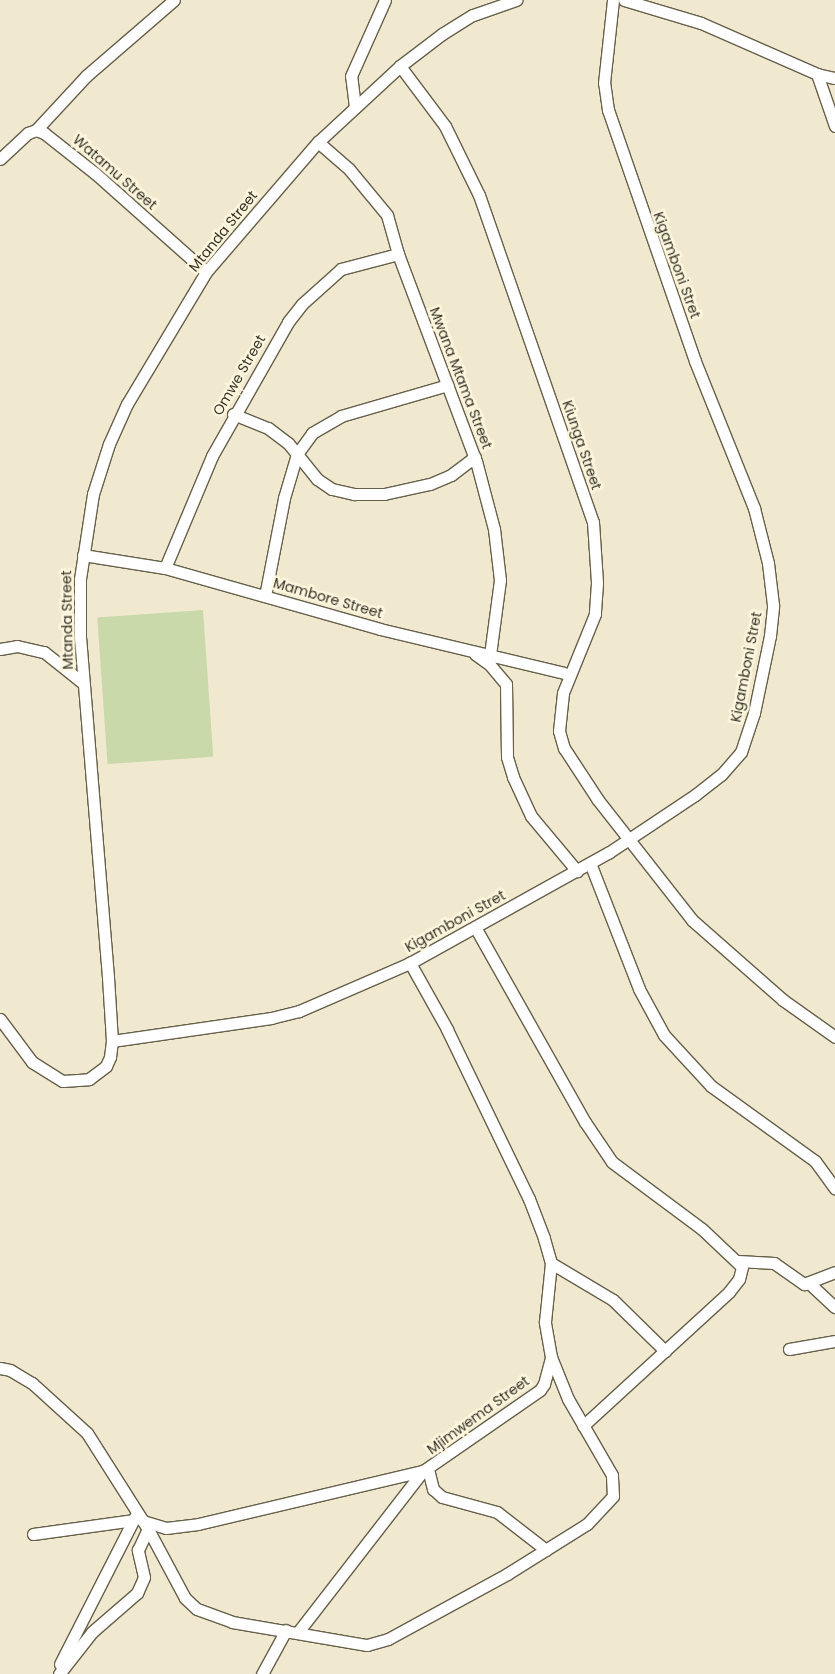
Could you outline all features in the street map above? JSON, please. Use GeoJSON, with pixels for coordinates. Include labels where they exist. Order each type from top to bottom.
{"type":"FeatureCollection","features":[{"type":"Feature","properties":{"kind":"street"},"geometry":{"type":"LineString","coordinates":[[0,159],[21,138],[36,130],[86,76],[174,0]]}},
{"type":"Feature","properties":{"kind":"street"},"geometry":{"type":"LineString","coordinates":[[355,107],[352,76],[383,10],[385,0]]}},
{"type":"Feature","properties":{"kind":"street","name":"Mtanda Street"},"geometry":{"type":"LineString","coordinates":[[0,1019],[32,1062],[63,1081],[78,1082],[98,1074],[106,1066],[112,1041],[83,683],[80,579],[93,494],[109,444],[128,404],[206,272],[318,142],[400,66],[460,21],[516,0]]}},
{"type":"Feature","properties":{"kind":"street","name":"Kigamboni Stret"},"geometry":{"type":"LineString","coordinates":[[112,1041],[271,1018],[299,1011],[410,963],[590,863],[701,790],[721,774],[741,752],[749,733],[759,688],[772,605],[768,562],[754,508],[695,361],[608,110],[604,83],[613,0]]}},
{"type":"Feature","properties":{"kind":"street"},"geometry":{"type":"LineString","coordinates":[[631,1],[701,23],[817,74],[835,78]]}},
{"type":"Feature","properties":{"kind":"street","name":"Kiunga Street"},"geometry":{"type":"LineString","coordinates":[[400,66],[445,126],[480,195],[593,522],[598,583],[595,614],[568,675],[559,731],[574,764],[606,810],[630,837],[660,882],[692,920],[783,1000],[835,1037]]}},
{"type":"Feature","properties":{"kind":"street"},"geometry":{"type":"LineString","coordinates":[[817,74],[835,126]]}},
{"type":"Feature","properties":{"kind":"street","name":"Watamu Street"},"geometry":{"type":"LineString","coordinates":[[36,130],[71,153],[206,272]]}},
{"type":"Feature","properties":{"kind":"street","name":"Mwana Mtama Street"},"geometry":{"type":"LineString","coordinates":[[318,142],[377,199],[387,215],[398,254],[475,457],[494,529],[499,566],[499,593],[490,655]]}},
{"type":"Feature","properties":{"kind":"street","name":"Omwe Street"},"geometry":{"type":"LineString","coordinates":[[165,568],[195,491],[233,414],[265,357],[302,304],[342,269],[398,254]]}},
{"type":"Feature","properties":{"kind":"street"},"geometry":{"type":"LineString","coordinates":[[265,596],[284,498],[297,454],[312,433],[341,416],[448,385]]}},
{"type":"Feature","properties":{"kind":"street"},"geometry":{"type":"LineString","coordinates":[[233,414],[268,428],[297,454],[317,479],[332,489],[354,494],[384,494],[430,484],[451,475],[475,457]]}},
{"type":"Feature","properties":{"kind":"street","name":"Mambore Street"},"geometry":{"type":"LineString","coordinates":[[83,555],[165,568],[470,650],[564,672]]}},
{"type":"Feature","properties":{"kind":"street"},"geometry":{"type":"LineString","coordinates":[[0,649],[17,646],[44,652],[83,683]]}},
{"type":"Feature","properties":{"kind":"street"},"geometry":{"type":"LineString","coordinates":[[470,650],[490,665],[506,684],[508,766],[531,816],[577,870]]}},
{"type":"Feature","properties":{"kind":"street"},"geometry":{"type":"LineString","coordinates":[[590,863],[639,989],[664,1035],[711,1086],[815,1161],[835,1189]]}},
{"type":"Feature","properties":{"kind":"street"},"geometry":{"type":"LineString","coordinates":[[475,927],[585,1122],[612,1162],[702,1229],[742,1266],[739,1279],[665,1352],[583,1426]]}},
{"type":"Feature","properties":{"kind":"street","name":"Mjimwema Street"},"geometry":{"type":"LineString","coordinates":[[141,1521],[166,1528],[198,1524],[426,1470],[476,1432],[540,1390],[551,1357],[545,1322],[551,1264],[529,1199],[447,1029],[410,963]]}},
{"type":"Feature","properties":{"kind":"street"},"geometry":{"type":"LineString","coordinates":[[738,1261],[774,1263],[795,1280],[810,1284],[835,1307]]}},
{"type":"Feature","properties":{"kind":"street"},"geometry":{"type":"LineString","coordinates":[[551,1264],[613,1300],[665,1352]]}},
{"type":"Feature","properties":{"kind":"street"},"geometry":{"type":"LineString","coordinates":[[810,1284],[835,1272]]}},
{"type":"Feature","properties":{"kind":"street"},"geometry":{"type":"LineString","coordinates":[[788,1349],[835,1341]]}},
{"type":"Feature","properties":{"kind":"street"},"geometry":{"type":"LineString","coordinates":[[0,1368],[23,1377],[87,1433],[185,1598],[196,1609],[232,1622],[292,1631],[352,1644],[378,1643],[546,1550],[587,1524],[612,1496],[612,1475],[583,1426],[551,1357]]}},
{"type":"Feature","properties":{"kind":"street"},"geometry":{"type":"LineString","coordinates":[[426,1470],[433,1489],[442,1497],[497,1512],[546,1550]]}},
{"type":"Feature","properties":{"kind":"street"},"geometry":{"type":"LineString","coordinates":[[262,1674],[292,1631],[426,1470]]}},
{"type":"Feature","properties":{"kind":"street"},"geometry":{"type":"LineString","coordinates":[[32,1534],[141,1521]]}},
{"type":"Feature","properties":{"kind":"street"},"geometry":{"type":"LineString","coordinates":[[54,1674],[141,1521]]}},
{"type":"Feature","properties":{"kind":"street"},"geometry":{"type":"LineString","coordinates":[[59,1674],[92,1632],[137,1593],[144,1577],[138,1550],[141,1521]]}},
{"type":"Feature","properties":{"kind":"green space"},"geometry":{"type":"Polygon","coordinates":[[[203,610],[213,757],[108,764],[97,617],[203,610]]]}}]}
